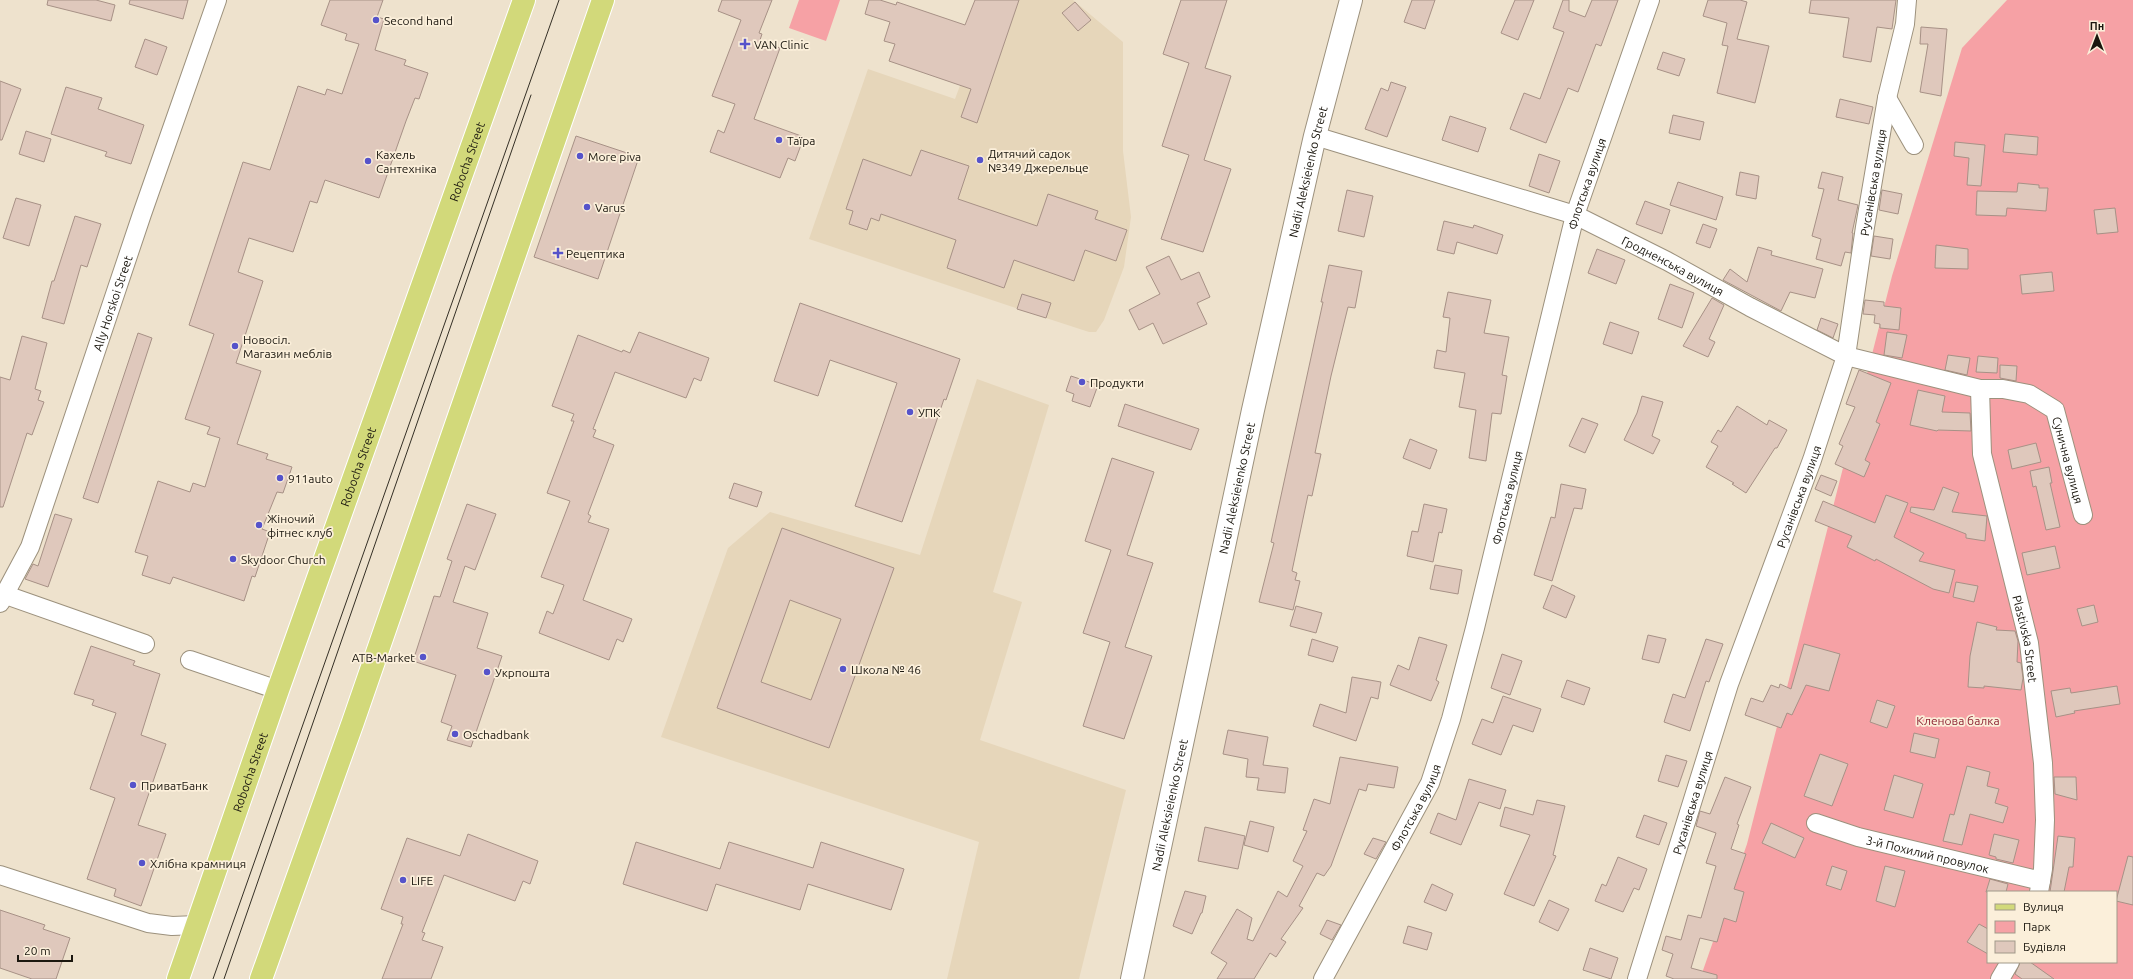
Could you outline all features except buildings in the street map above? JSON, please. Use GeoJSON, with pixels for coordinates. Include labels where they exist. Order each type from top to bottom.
{"type":"FeatureCollection","features":[{"type":"Feature","properties":{"kind":"main road","name":"Robocha Street"},"geometry":{"type":"LineString","coordinates":[[178,979],[278,690],[524,0]]}},
{"type":"Feature","properties":{"kind":"main road"},"geometry":{"type":"LineString","coordinates":[[261,979],[355,715],[603,0]]}},
{"type":"Feature","properties":{"kind":"street","name":"Ally Horskoi Street"},"geometry":{"type":"LineString","coordinates":[[1,597],[30,547],[142,214],[217,0]]}},
{"type":"Feature","properties":{"kind":"street","name":"Nadii Aleksieienko Street"},"geometry":{"type":"LineString","coordinates":[[1132,979],[1250,425],[1315,136],[1351,0]]}},
{"type":"Feature","properties":{"kind":"street","name":"Флотська вулиця"},"geometry":{"type":"LineString","coordinates":[[1323,979],[1430,783],[1452,719],[1576,215],[1650,0]]}},
{"type":"Feature","properties":{"kind":"street","name":"Русанівська вулиця"},"geometry":{"type":"LineString","coordinates":[[1637,979],[1729,684],[1812,460],[1846,356],[1865,227],[1888,98],[1905,24],[1907,0]]}},
{"type":"Feature","properties":{"kind":"street"},"geometry":{"type":"LineString","coordinates":[[1888,98],[1914,144]]}},
{"type":"Feature","properties":{"kind":"street","name":"Гродненська вулиця"},"geometry":{"type":"LineString","coordinates":[[1315,136],[1576,215],[1667,261],[1750,307],[1846,356],[1980,389],[2003,390],[2029,394]]}},
{"type":"Feature","properties":{"kind":"street","name":"Plastivska Street"},"geometry":{"type":"LineString","coordinates":[[1980,389],[1982,454],[2029,643],[2043,763],[2045,820],[2040,886]]}},
{"type":"Feature","properties":{"kind":"street","name":"Сунична вулиця"},"geometry":{"type":"LineString","coordinates":[[2029,394],[2055,410],[2083,515]]}},
{"type":"Feature","properties":{"kind":"street"},"geometry":{"type":"LineString","coordinates":[[1,597],[145,644]]}},
{"type":"Feature","properties":{"kind":"street"},"geometry":{"type":"LineString","coordinates":[[190,660],[278,690]]}},
{"type":"Feature","properties":{"kind":"street","name":"3-й Похилий провулок"},"geometry":{"type":"LineString","coordinates":[[1816,823],[1858,837],[2040,886]]}},
{"type":"Feature","properties":{"kind":"street"},"geometry":{"type":"LineString","coordinates":[[0,875],[148,923],[172,926],[197,925]]}},
{"type":"Feature","properties":{"kind":"street"},"geometry":{"type":"LineString","coordinates":[[2000,979],[2009,963]]}},
{"type":"Feature","properties":{"kind":"shaded area","name":"Дитячий садок №349 Джерельце"},"geometry":{"type":"Polygon","coordinates":[[[992,0],[1073,0],[1123,42],[1123,151],[1131,217],[1124,267],[1104,320],[1096,332],[1089,332],[809,239],[868,69],[955,99],[992,0]]]}},
{"type":"Feature","properties":{"kind":"shaded area","name":"Школа № 46"},"geometry":{"type":"Polygon","coordinates":[[[977,379],[1049,405],[993,592],[1022,602],[980,740],[1126,790],[1079,979],[947,979],[979,842],[661,737],[728,548],[770,512],[920,555],[977,379]]]}},
{"type":"Feature","properties":{"kind":"green space"},"geometry":{"type":"Polygon","coordinates":[[[799,0],[840,0],[826,41],[789,28],[799,0]]]}},
{"type":"Feature","properties":{"kind":"green space","name":"Кленова балка"},"geometry":{"type":"Polygon","coordinates":[[[2007,0],[2133,0],[2133,979],[1700,979],[1747,844],[1892,276],[1962,48],[2007,0]]]}},
{"type":"Feature","properties":{"kind":"tram line"},"geometry":{"type":"LineString","coordinates":[[213,979],[559,0]]}},
{"type":"Feature","properties":{"kind":"tram line"},"geometry":{"type":"LineString","coordinates":[[224,979],[531,95]]}},
{"type":"Feature","properties":{"kind":"place","name":"Second hand"},"geometry":{"type":"Point","coordinates":[376,20]}},
{"type":"Feature","properties":{"kind":"place","name":"VAN Clinic"},"geometry":{"type":"Point","coordinates":[745,44]}},
{"type":"Feature","properties":{"kind":"place","name":"Таїра"},"geometry":{"type":"Point","coordinates":[779,140]}},
{"type":"Feature","properties":{"kind":"place","name":"More piva"},"geometry":{"type":"Point","coordinates":[580,156]}},
{"type":"Feature","properties":{"kind":"place","name":"Дитячий садок №349 Джерельце"},"geometry":{"type":"Point","coordinates":[980,160]}},
{"type":"Feature","properties":{"kind":"place","name":"Кахель Сантехніка"},"geometry":{"type":"Point","coordinates":[368,161]}},
{"type":"Feature","properties":{"kind":"place","name":"Varus"},"geometry":{"type":"Point","coordinates":[587,207]}},
{"type":"Feature","properties":{"kind":"place","name":"Рецептика"},"geometry":{"type":"Point","coordinates":[558,253]}},
{"type":"Feature","properties":{"kind":"place","name":"Новосіл. Магазин меблів"},"geometry":{"type":"Point","coordinates":[235,346]}},
{"type":"Feature","properties":{"kind":"place","name":"Продукти"},"geometry":{"type":"Point","coordinates":[1082,382]}},
{"type":"Feature","properties":{"kind":"place","name":"УПК"},"geometry":{"type":"Point","coordinates":[910,412]}},
{"type":"Feature","properties":{"kind":"place","name":"911auto"},"geometry":{"type":"Point","coordinates":[280,478]}},
{"type":"Feature","properties":{"kind":"place","name":"Жіночий фітнес клуб"},"geometry":{"type":"Point","coordinates":[259,525]}},
{"type":"Feature","properties":{"kind":"place","name":"Skydoor Church"},"geometry":{"type":"Point","coordinates":[233,559]}},
{"type":"Feature","properties":{"kind":"place","name":"ATB-Market"},"geometry":{"type":"Point","coordinates":[423,657]}},
{"type":"Feature","properties":{"kind":"place","name":"Школа № 46"},"geometry":{"type":"Point","coordinates":[843,669]}},
{"type":"Feature","properties":{"kind":"place","name":"Укрпошта"},"geometry":{"type":"Point","coordinates":[487,672]}},
{"type":"Feature","properties":{"kind":"place","name":"Oschadbank"},"geometry":{"type":"Point","coordinates":[455,734]}},
{"type":"Feature","properties":{"kind":"place","name":"ПриватБанк"},"geometry":{"type":"Point","coordinates":[133,785]}},
{"type":"Feature","properties":{"kind":"place","name":"Хлібна крамниця"},"geometry":{"type":"Point","coordinates":[142,863]}},
{"type":"Feature","properties":{"kind":"place","name":"LIFE"},"geometry":{"type":"Point","coordinates":[403,880]}}]}
